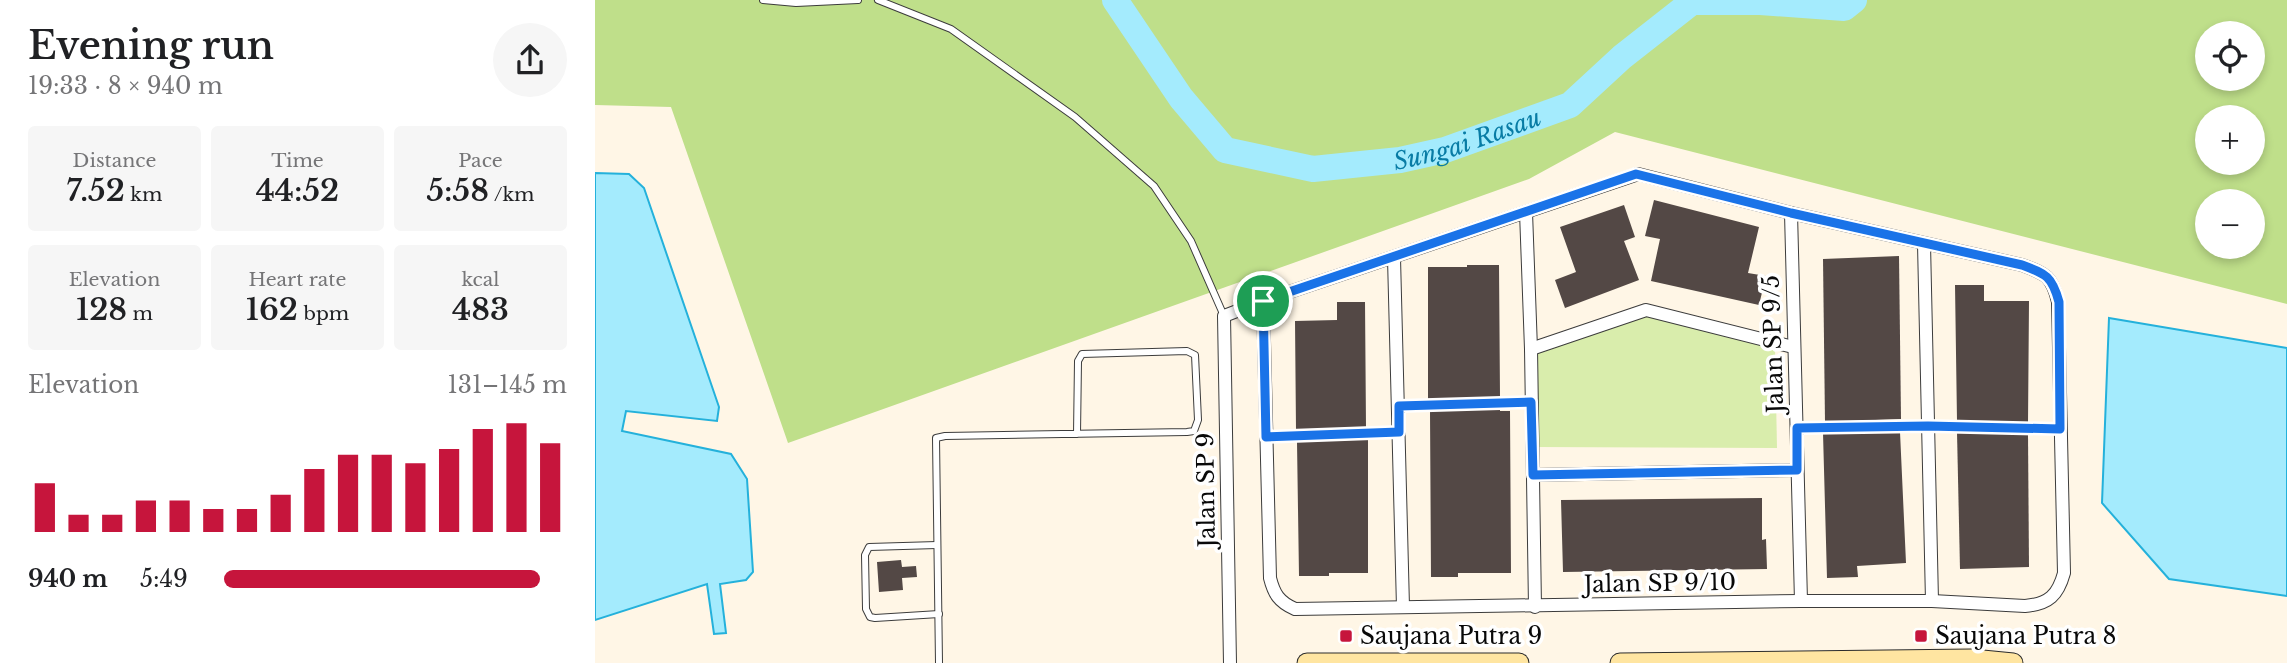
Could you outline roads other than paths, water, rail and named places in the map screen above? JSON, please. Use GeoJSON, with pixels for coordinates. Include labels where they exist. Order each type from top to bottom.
{"type":"FeatureCollection","features":[{"type":"Feature","properties":{"kind":"street"},"geometry":{"type":"LineString","coordinates":[[1224,316],[1638,174],[1791,213],[2022,265],[2044,274],[2054,285],[2059,302],[2060,429]]}},
{"type":"Feature","properties":{"kind":"street"},"geometry":{"type":"LineString","coordinates":[[1526,212],[1535,607]]}},
{"type":"Feature","properties":{"kind":"street","name":"Jalan SP 9/5"},"geometry":{"type":"LineString","coordinates":[[1791,213],[1801,601]]}},
{"type":"Feature","properties":{"kind":"street"},"geometry":{"type":"LineString","coordinates":[[1924,244],[1932,601]]}},
{"type":"Feature","properties":{"kind":"street"},"geometry":{"type":"LineString","coordinates":[[1394,258],[1403,607]]}},
{"type":"Feature","properties":{"kind":"street"},"geometry":{"type":"LineString","coordinates":[[1263,301],[1266,437]]}},
{"type":"Feature","properties":{"kind":"street"},"geometry":{"type":"LineString","coordinates":[[1531,349],[1646,310],[1793,347]]}},
{"type":"Feature","properties":{"kind":"street","name":"Jalan SP 9"},"geometry":{"type":"LineString","coordinates":[[1224,316],[1230,663]]}},
{"type":"Feature","properties":{"kind":"street","name":"Jalan SP 9/10"},"geometry":{"type":"LineString","coordinates":[[1266,437],[1269,578],[1273,592],[1282,603],[1295,609],[1801,601],[1932,601],[2041,605],[2053,598],[2064,573],[2060,429]]}},
{"type":"Feature","properties":{"kind":"street"},"geometry":{"type":"LineString","coordinates":[[1533,475],[1797,470]]}},
{"type":"Feature","properties":{"kind":"street"},"geometry":{"type":"LineString","coordinates":[[1619,663],[1972,659],[2013,663]]}},
{"type":"Feature","properties":{"kind":"street"},"geometry":{"type":"LineString","coordinates":[[1307,663],[1519,663]]}},
{"type":"Feature","properties":{"kind":"lane"},"geometry":{"type":"LineString","coordinates":[[763,0],[796,3],[858,0]]}},
{"type":"Feature","properties":{"kind":"lane"},"geometry":{"type":"LineString","coordinates":[[879,0],[951,29],[1075,117],[1154,186],[1191,241],[1224,316]]}},
{"type":"Feature","properties":{"kind":"lane"},"geometry":{"type":"LineString","coordinates":[[940,663],[936,438],[945,436],[1077,434],[1194,430],[1198,420],[1195,355],[1187,351],[1082,354],[1078,361],[1077,434]]}},
{"type":"Feature","properties":{"kind":"lane"},"geometry":{"type":"LineString","coordinates":[[1399,406],[1531,402]]}},
{"type":"Feature","properties":{"kind":"lane"},"geometry":{"type":"LineString","coordinates":[[1797,428],[1928,426],[2060,429]]}},
{"type":"Feature","properties":{"kind":"lane"},"geometry":{"type":"LineString","coordinates":[[1266,437],[1399,432]]}},
{"type":"Feature","properties":{"kind":"lane"},"geometry":{"type":"LineString","coordinates":[[937,545],[869,547],[865,555],[866,609],[870,617],[874,618],[939,614]]}},
{"type":"Feature","properties":{"kind":"water"},"geometry":{"type":"Polygon","coordinates":[[[595,173],[629,174],[644,188],[719,407],[717,421],[626,411],[622,431],[731,454],[747,479],[753,572],[746,580],[720,584],[726,633],[714,634],[707,584],[595,620],[595,173]]]}},
{"type":"Feature","properties":{"kind":"water"},"geometry":{"type":"Polygon","coordinates":[[[2109,318],[2287,348],[2287,596],[2169,579],[2102,503],[2109,318]]]}},
{"type":"Feature","properties":{"kind":"waterway","name":"Sungai Rasau"},"geometry":{"type":"LineString","coordinates":[[1115,0],[1181,98],[1225,150],[1313,169],[1400,160],[1445,150],[1570,105],[1622,57],[1692,2],[1760,2],[1844,8],[1854,0]]}},
{"type":"Feature","properties":{"kind":"place","name":"Saujana Putra 9"},"geometry":{"type":"Point","coordinates":[1346,636]}},
{"type":"Feature","properties":{"kind":"place","name":"Saujana Putra 8"},"geometry":{"type":"Point","coordinates":[1921,636]}}]}
